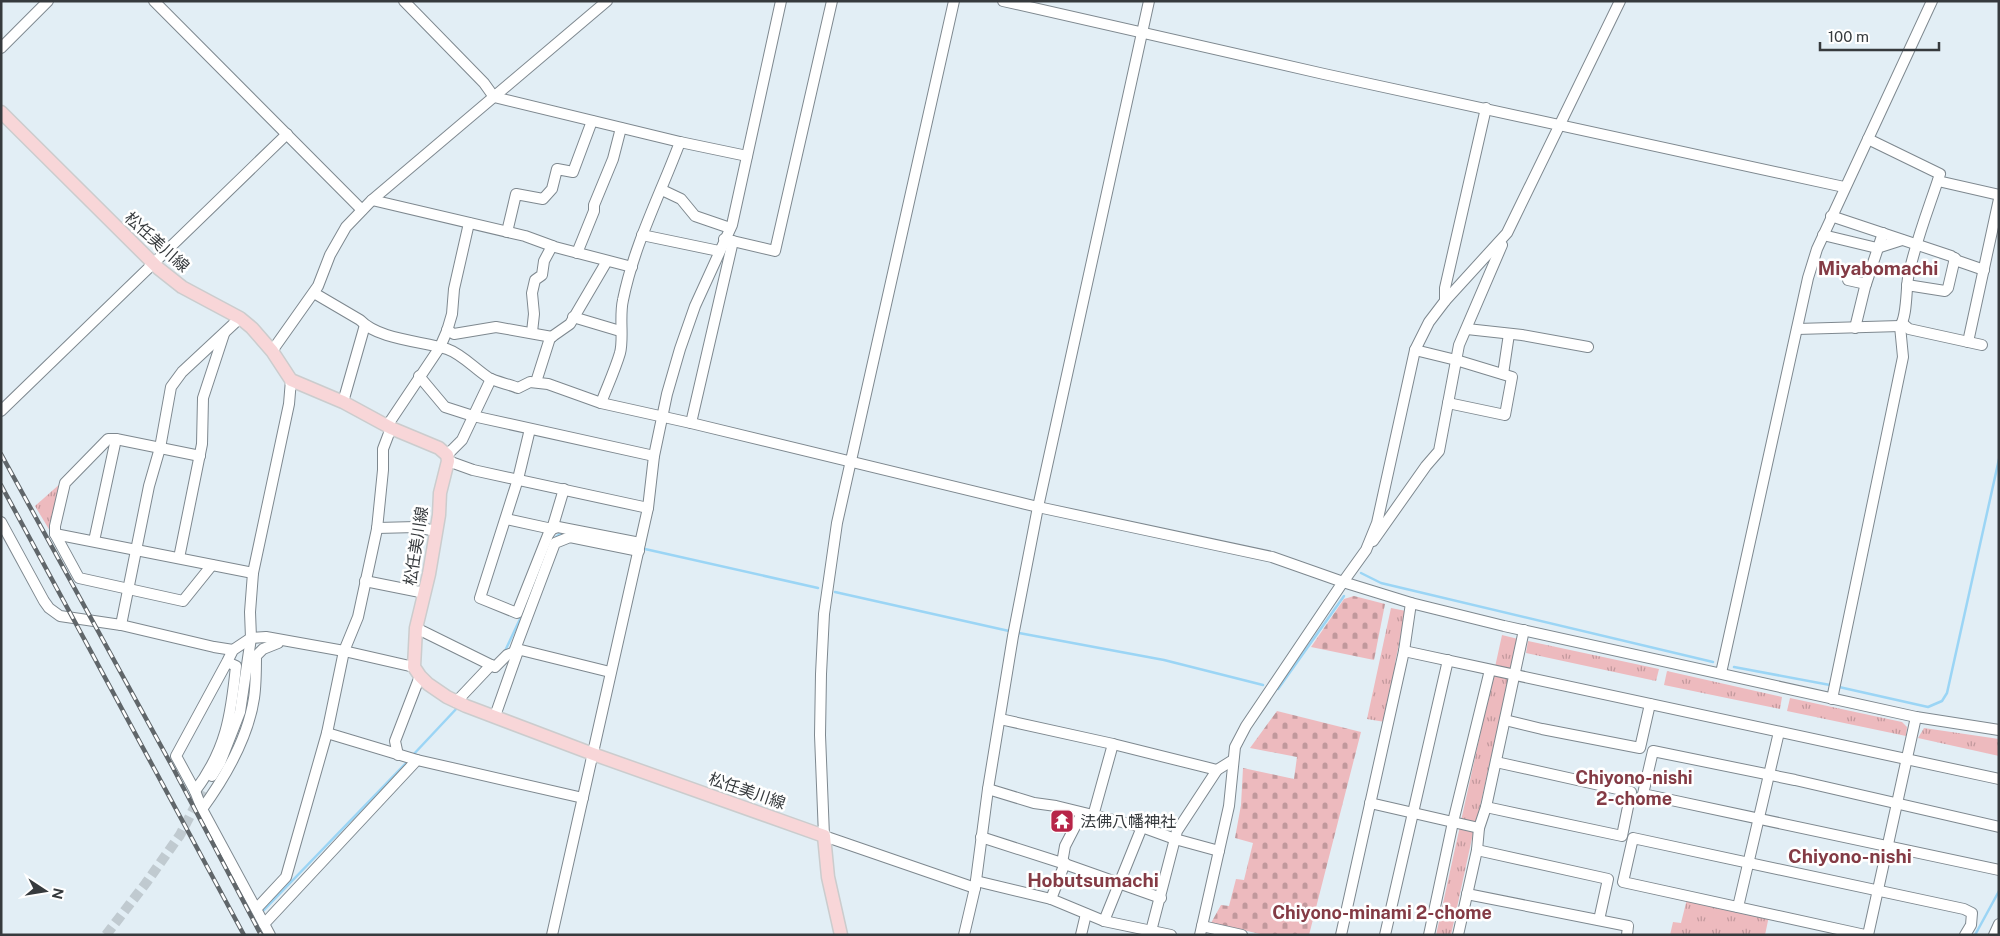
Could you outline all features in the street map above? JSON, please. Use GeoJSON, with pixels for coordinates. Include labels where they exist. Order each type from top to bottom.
{"type":"FeatureCollection","features":[{"type":"Feature","properties":{"kind":"main road","name":"松任美川線"},"geometry":{"type":"LineString","coordinates":[[1,112],[152,263],[182,288],[240,318],[252,328],[272,351],[290,380]]}},
{"type":"Feature","properties":{"kind":"main road"},"geometry":{"type":"LineString","coordinates":[[290,380],[343,402],[389,427],[439,448],[448,458]]}},
{"type":"Feature","properties":{"kind":"main road","name":"松任美川線"},"geometry":{"type":"LineString","coordinates":[[448,458],[440,493],[436,531],[425,593],[416,628],[417,672],[428,684],[460,704],[593,754],[824,836]]}},
{"type":"Feature","properties":{"kind":"main road"},"geometry":{"type":"LineString","coordinates":[[824,836],[828,877],[841,935]]}},
{"type":"Feature","properties":{"kind":"street"},"geometry":{"type":"LineString","coordinates":[[1,48],[37,5],[48,1]]}},
{"type":"Feature","properties":{"kind":"street"},"geometry":{"type":"LineString","coordinates":[[154,1],[362,210]]}},
{"type":"Feature","properties":{"kind":"street"},"geometry":{"type":"LineString","coordinates":[[404,1],[484,83],[494,98],[747,156]]}},
{"type":"Feature","properties":{"kind":"street"},"geometry":{"type":"LineString","coordinates":[[272,351],[314,293],[330,255],[346,227],[362,210],[607,1]]}},
{"type":"Feature","properties":{"kind":"street"},"geometry":{"type":"LineString","coordinates":[[691,423],[730,228],[781,1]]}},
{"type":"Feature","properties":{"kind":"street"},"geometry":{"type":"LineString","coordinates":[[729,240],[775,251],[832,1]]}},
{"type":"Feature","properties":{"kind":"street"},"geometry":{"type":"LineString","coordinates":[[954,1],[837,523],[824,614],[820,734],[824,836],[975,884],[1051,899],[1134,931],[1151,931],[1171,935]]}},
{"type":"Feature","properties":{"kind":"street"},"geometry":{"type":"LineString","coordinates":[[1003,1],[1561,126],[1844,187]]}},
{"type":"Feature","properties":{"kind":"street"},"geometry":{"type":"LineString","coordinates":[[964,935],[975,884],[988,789],[1038,507],[1149,1]]}},
{"type":"Feature","properties":{"kind":"street"},"geometry":{"type":"LineString","coordinates":[[1242,935],[1201,930],[1229,806],[1235,747],[1246,726],[1343,582],[1439,451],[1459,345],[1507,233],[1561,126],[1620,1]]}},
{"type":"Feature","properties":{"kind":"street"},"geometry":{"type":"LineString","coordinates":[[1721,673],[1808,278],[1830,216],[1932,1]]}},
{"type":"Feature","properties":{"kind":"street"},"geometry":{"type":"LineString","coordinates":[[1445,301],[1445,288],[1486,108]]}},
{"type":"Feature","properties":{"kind":"street"},"geometry":{"type":"LineString","coordinates":[[507,232],[516,194],[543,199],[552,189],[557,169],[573,172],[592,122]]}},
{"type":"Feature","properties":{"kind":"street"},"geometry":{"type":"LineString","coordinates":[[577,253],[613,159],[621,128]]}},
{"type":"Feature","properties":{"kind":"street"},"geometry":{"type":"LineString","coordinates":[[1,411],[287,134]]}},
{"type":"Feature","properties":{"kind":"street"},"geometry":{"type":"LineString","coordinates":[[1832,699],[1895,404],[1903,357],[1901,325],[1907,285],[1916,245],[1940,174],[1868,139]]}},
{"type":"Feature","properties":{"kind":"street"},"geometry":{"type":"LineString","coordinates":[[601,403],[620,352],[623,301],[632,267],[642,235],[680,142]]}},
{"type":"Feature","properties":{"kind":"street"},"geometry":{"type":"LineString","coordinates":[[1938,181],[1999,197],[1968,342]]}},
{"type":"Feature","properties":{"kind":"street"},"geometry":{"type":"LineString","coordinates":[[662,190],[681,199],[695,216],[730,228]]}},
{"type":"Feature","properties":{"kind":"street"},"geometry":{"type":"LineString","coordinates":[[372,200],[525,236],[552,246],[632,267]]}},
{"type":"Feature","properties":{"kind":"street"},"geometry":{"type":"LineString","coordinates":[[1830,216],[1955,258],[1984,270]]}},
{"type":"Feature","properties":{"kind":"street"},"geometry":{"type":"LineString","coordinates":[[257,908],[286,877],[327,733],[344,651],[358,617],[377,528],[383,470],[383,449],[389,427],[419,376],[440,347],[447,330],[452,314],[454,289],[469,223]]}},
{"type":"Feature","properties":{"kind":"street"},"geometry":{"type":"LineString","coordinates":[[1366,550],[1377,523],[1415,350],[1428,322],[1507,233]]}},
{"type":"Feature","properties":{"kind":"street"},"geometry":{"type":"LineString","coordinates":[[1855,328],[1866,284],[1883,233]]}},
{"type":"Feature","properties":{"kind":"street"},"geometry":{"type":"LineString","coordinates":[[642,235],[720,251]]}},
{"type":"Feature","properties":{"kind":"street"},"geometry":{"type":"LineString","coordinates":[[1823,235],[1877,248],[1902,240]]}},
{"type":"Feature","properties":{"kind":"street"},"geometry":{"type":"LineString","coordinates":[[552,935],[648,508],[654,456],[662,417],[680,349],[695,306],[720,251],[729,240]]}},
{"type":"Feature","properties":{"kind":"street"},"geometry":{"type":"LineString","coordinates":[[532,332],[534,314],[532,294],[535,280],[542,275],[544,261],[552,246]]}},
{"type":"Feature","properties":{"kind":"street"},"geometry":{"type":"LineString","coordinates":[[1907,285],[1945,291],[1948,288],[1955,258]]}},
{"type":"Feature","properties":{"kind":"street"},"geometry":{"type":"LineString","coordinates":[[536,382],[545,349],[552,337],[570,324],[606,261]]}},
{"type":"Feature","properties":{"kind":"street"},"geometry":{"type":"LineString","coordinates":[[1848,280],[1866,284]]}},
{"type":"Feature","properties":{"kind":"street"},"geometry":{"type":"LineString","coordinates":[[314,293],[360,320],[365,325],[398,338],[450,350],[491,379],[500,380],[518,388],[536,382],[548,384],[601,403],[1038,507],[1272,557],[1411,603],[1524,630],[1916,717],[1999,730]]}},
{"type":"Feature","properties":{"kind":"street"},"geometry":{"type":"LineString","coordinates":[[573,317],[620,331]]}},
{"type":"Feature","properties":{"kind":"street"},"geometry":{"type":"LineString","coordinates":[[121,625],[149,486],[160,448],[171,387],[182,372],[240,318]]}},
{"type":"Feature","properties":{"kind":"street"},"geometry":{"type":"LineString","coordinates":[[343,402],[365,325]]}},
{"type":"Feature","properties":{"kind":"street"},"geometry":{"type":"LineString","coordinates":[[1797,329],[1901,325],[1982,345]]}},
{"type":"Feature","properties":{"kind":"street"},"geometry":{"type":"LineString","coordinates":[[447,330],[454,334],[496,328],[532,332],[552,337]]}},
{"type":"Feature","properties":{"kind":"street"},"geometry":{"type":"LineString","coordinates":[[1467,329],[1546,338],[1588,347]]}},
{"type":"Feature","properties":{"kind":"street"},"geometry":{"type":"LineString","coordinates":[[179,558],[202,444],[203,398],[224,333]]}},
{"type":"Feature","properties":{"kind":"street"},"geometry":{"type":"LineString","coordinates":[[1503,374],[1509,334]]}},
{"type":"Feature","properties":{"kind":"street"},"geometry":{"type":"LineString","coordinates":[[1415,350],[1512,377],[1505,415],[1448,403]]}},
{"type":"Feature","properties":{"kind":"street"},"geometry":{"type":"LineString","coordinates":[[419,376],[445,407],[473,416],[654,456]]}},
{"type":"Feature","properties":{"kind":"street"},"geometry":{"type":"LineString","coordinates":[[491,379],[462,440],[448,458],[473,470],[648,508]]}},
{"type":"Feature","properties":{"kind":"street"},"geometry":{"type":"LineString","coordinates":[[199,791],[220,763],[240,712],[251,638],[250,612],[253,573],[289,404],[290,380]]}},
{"type":"Feature","properties":{"kind":"street"},"geometry":{"type":"LineString","coordinates":[[521,615],[480,598],[518,479],[530,428]]}},
{"type":"Feature","properties":{"kind":"street"},"geometry":{"type":"LineString","coordinates":[[200,456],[108,439],[65,482],[54,526],[55,534],[79,578],[183,601],[212,565]]}},
{"type":"Feature","properties":{"kind":"street"},"geometry":{"type":"LineString","coordinates":[[94,542],[116,439]]}},
{"type":"Feature","properties":{"kind":"street"},"geometry":{"type":"LineString","coordinates":[[495,716],[516,652],[521,615],[548,535],[552,529],[564,489]]}},
{"type":"Feature","properties":{"kind":"street"},"geometry":{"type":"LineString","coordinates":[[506,519],[552,529],[565,527],[639,547]]}},
{"type":"Feature","properties":{"kind":"street"},"geometry":{"type":"LineString","coordinates":[[1,522],[49,608],[60,616],[121,625],[233,650]]}},
{"type":"Feature","properties":{"kind":"street"},"geometry":{"type":"LineString","coordinates":[[377,528],[416,527],[436,531]]}},
{"type":"Feature","properties":{"kind":"street"},"geometry":{"type":"LineString","coordinates":[[55,534],[253,573]]}},
{"type":"Feature","properties":{"kind":"street"},"geometry":{"type":"LineString","coordinates":[[521,615],[555,543],[570,537],[639,547]]}},
{"type":"Feature","properties":{"kind":"street"},"geometry":{"type":"LineString","coordinates":[[365,581],[425,593]]}},
{"type":"Feature","properties":{"kind":"street"},"geometry":{"type":"LineString","coordinates":[[1341,935],[1404,651],[1411,603]]}},
{"type":"Feature","properties":{"kind":"street"},"geometry":{"type":"LineString","coordinates":[[416,628],[495,666],[507,655],[521,650],[610,672]]}},
{"type":"Feature","properties":{"kind":"street"},"geometry":{"type":"LineString","coordinates":[[1458,935],[1477,850],[1479,828],[1486,807],[1516,676],[1524,630]]}},
{"type":"Feature","properties":{"kind":"street"},"geometry":{"type":"LineString","coordinates":[[270,935],[202,809],[199,791],[176,756],[233,650],[251,638],[278,640],[344,651],[417,672],[395,741],[398,755]]}},
{"type":"Feature","properties":{"kind":"street"},"geometry":{"type":"LineString","coordinates":[[202,809],[222,779],[242,741],[254,698],[256,656],[263,649],[278,643],[278,640]]}},
{"type":"Feature","properties":{"kind":"street"},"geometry":{"type":"LineString","coordinates":[[1404,651],[1999,780]]}},
{"type":"Feature","properties":{"kind":"street"},"geometry":{"type":"LineString","coordinates":[[1385,935],[1448,660]]}},
{"type":"Feature","properties":{"kind":"street"},"geometry":{"type":"LineString","coordinates":[[199,791],[225,735],[231,712],[236,666],[227,662]]}},
{"type":"Feature","properties":{"kind":"street"},"geometry":{"type":"LineString","coordinates":[[460,704],[491,664]]}},
{"type":"Feature","properties":{"kind":"street"},"geometry":{"type":"LineString","coordinates":[[1429,935],[1453,822],[1490,670]]}},
{"type":"Feature","properties":{"kind":"street"},"geometry":{"type":"LineString","coordinates":[[1506,720],[1640,748],[1650,704]]}},
{"type":"Feature","properties":{"kind":"street"},"geometry":{"type":"LineString","coordinates":[[1916,717],[1878,892],[1866,935],[1623,882],[1633,838],[1878,892],[1964,909],[1972,913],[1971,925],[1965,935]]}},
{"type":"Feature","properties":{"kind":"street"},"geometry":{"type":"LineString","coordinates":[[1000,719],[1113,744],[1217,770]]}},
{"type":"Feature","properties":{"kind":"street"},"geometry":{"type":"LineString","coordinates":[[1738,907],[1779,732]]}},
{"type":"Feature","properties":{"kind":"street"},"geometry":{"type":"LineString","coordinates":[[327,733],[417,760],[583,798]]}},
{"type":"Feature","properties":{"kind":"street"},"geometry":{"type":"LineString","coordinates":[[1051,899],[1063,863],[1065,846],[1088,814],[1113,744]]}},
{"type":"Feature","properties":{"kind":"street"},"geometry":{"type":"LineString","coordinates":[[1999,826],[1768,775],[1653,752],[1643,794],[1999,870]]}},
{"type":"Feature","properties":{"kind":"street"},"geometry":{"type":"LineString","coordinates":[[264,924],[417,760]]}},
{"type":"Feature","properties":{"kind":"street"},"geometry":{"type":"LineString","coordinates":[[1151,931],[1177,831],[1217,770],[1233,760]]}},
{"type":"Feature","properties":{"kind":"street"},"geometry":{"type":"LineString","coordinates":[[1486,807],[1622,836],[1631,792],[1496,762]]}},
{"type":"Feature","properties":{"kind":"street"},"geometry":{"type":"LineString","coordinates":[[988,789],[1034,803],[1056,806],[1142,828],[1219,851]]}},
{"type":"Feature","properties":{"kind":"street"},"geometry":{"type":"LineString","coordinates":[[1370,803],[1479,828]]}},
{"type":"Feature","properties":{"kind":"street"},"geometry":{"type":"LineString","coordinates":[[1104,921],[1118,882],[1142,828]]}},
{"type":"Feature","properties":{"kind":"street"},"geometry":{"type":"LineString","coordinates":[[982,837],[1063,863],[1160,898]]}},
{"type":"Feature","properties":{"kind":"street"},"geometry":{"type":"LineString","coordinates":[[1477,850],[1608,879],[1599,920]]}},
{"type":"Feature","properties":{"kind":"street"},"geometry":{"type":"LineString","coordinates":[[1467,894],[1628,926],[1626,935]]}},
{"type":"Feature","properties":{"kind":"street"},"geometry":{"type":"LineString","coordinates":[[1081,935],[1086,914]]}},
{"type":"Feature","properties":{"kind":"street"},"geometry":{"type":"LineString","coordinates":[[1994,935],[1999,924]]}},
{"type":"Feature","properties":{"kind":"green space"},"geometry":{"type":"Polygon","coordinates":[[[61,483],[50,531],[35,506],[61,483]]]}},
{"type":"Feature","properties":{"kind":"green space"},"geometry":{"type":"Polygon","coordinates":[[[1354,596],[1385,604],[1374,660],[1311,647],[1344,599],[1354,596]]]}},
{"type":"Feature","properties":{"kind":"green space"},"geometry":{"type":"Polygon","coordinates":[[[1391,608],[1406,611],[1395,663],[1397,671],[1385,722],[1367,719],[1391,608]]]}},
{"type":"Feature","properties":{"kind":"green space"},"geometry":{"type":"Polygon","coordinates":[[[1502,635],[1518,639],[1512,667],[1508,669],[1495,667],[1502,635]]]}},
{"type":"Feature","properties":{"kind":"green space"},"geometry":{"type":"Polygon","coordinates":[[[1528,641],[1659,669],[1656,681],[1526,653],[1528,641]]]}},
{"type":"Feature","properties":{"kind":"green space"},"geometry":{"type":"Polygon","coordinates":[[[1667,671],[1782,697],[1780,709],[1664,685],[1667,671]]]}},
{"type":"Feature","properties":{"kind":"green space"},"geometry":{"type":"Polygon","coordinates":[[[1493,676],[1506,677],[1508,682],[1476,824],[1461,821],[1493,676]]]}},
{"type":"Feature","properties":{"kind":"green space"},"geometry":{"type":"Polygon","coordinates":[[[1790,698],[1902,722],[1907,727],[1906,736],[1787,711],[1790,698]]]}},
{"type":"Feature","properties":{"kind":"green space"},"geometry":{"type":"Polygon","coordinates":[[[1277,711],[1361,732],[1309,935],[1265,935],[1211,923],[1221,905],[1229,906],[1236,879],[1244,880],[1253,843],[1235,838],[1241,805],[1243,768],[1294,779],[1297,757],[1250,748],[1277,711]]]}},
{"type":"Feature","properties":{"kind":"green space"},"geometry":{"type":"Polygon","coordinates":[[[1924,728],[1999,739],[1999,756],[1918,738],[1924,728]]]}},
{"type":"Feature","properties":{"kind":"green space"},"geometry":{"type":"Polygon","coordinates":[[[1460,826],[1474,829],[1451,935],[1436,935],[1460,826]]]}},
{"type":"Feature","properties":{"kind":"green space"},"geometry":{"type":"Polygon","coordinates":[[[1687,899],[1769,916],[1765,935],[1670,935],[1673,922],[1681,923],[1687,899]]]}},
{"type":"Feature","properties":{"kind":"waterway"},"geometry":{"type":"LineString","coordinates":[[1839,687],[1928,707],[1942,701],[1947,693],[1999,459]]}},
{"type":"Feature","properties":{"kind":"waterway"},"geometry":{"type":"LineString","coordinates":[[552,540],[560,534],[567,532]]}},
{"type":"Feature","properties":{"kind":"waterway"},"geometry":{"type":"LineString","coordinates":[[645,549],[818,588]]}},
{"type":"Feature","properties":{"kind":"waterway"},"geometry":{"type":"LineString","coordinates":[[1361,573],[1381,583],[1713,662]]}},
{"type":"Feature","properties":{"kind":"waterway"},"geometry":{"type":"LineString","coordinates":[[835,592],[1009,631]]}},
{"type":"Feature","properties":{"kind":"waterway"},"geometry":{"type":"LineString","coordinates":[[1278,689],[1344,596]]}},
{"type":"Feature","properties":{"kind":"waterway"},"geometry":{"type":"LineString","coordinates":[[505,651],[520,619]]}},
{"type":"Feature","properties":{"kind":"waterway"},"geometry":{"type":"LineString","coordinates":[[1019,633],[1164,660],[1263,685]]}},
{"type":"Feature","properties":{"kind":"waterway"},"geometry":{"type":"LineString","coordinates":[[1734,667],[1830,685]]}},
{"type":"Feature","properties":{"kind":"waterway"},"geometry":{"type":"LineString","coordinates":[[412,756],[458,707]]}},
{"type":"Feature","properties":{"kind":"waterway"},"geometry":{"type":"LineString","coordinates":[[262,912],[409,760]]}},
{"type":"Feature","properties":{"kind":"waterway"},"geometry":{"type":"LineString","coordinates":[[1975,935],[1999,891]]}},
{"type":"Feature","properties":{"kind":"tunnel"},"geometry":{"type":"LineString","coordinates":[[106,935],[180,835],[203,791]]}},
{"type":"Feature","properties":{"kind":"railway"},"geometry":{"type":"LineString","coordinates":[[1,454],[172,766],[261,935]]}},
{"type":"Feature","properties":{"kind":"railway"},"geometry":{"type":"LineString","coordinates":[[1,485],[244,935]]}},
{"type":"Feature","properties":{"kind":"place","name":"法佛八幡神社"},"geometry":{"type":"Point","coordinates":[1062,821]}},
{"type":"Feature","properties":{"kind":"district","name":"Miyabomachi"},"geometry":{"type":"Point","coordinates":[1878,268]}},
{"type":"Feature","properties":{"kind":"district","name":"Chiyono-nishi 2-chome"},"geometry":{"type":"Point","coordinates":[1634,788]}},
{"type":"Feature","properties":{"kind":"district","name":"Chiyono-nishi"},"geometry":{"type":"Point","coordinates":[1850,856]}},
{"type":"Feature","properties":{"kind":"district","name":"Hobutsumachi"},"geometry":{"type":"Point","coordinates":[1093,880]}},
{"type":"Feature","properties":{"kind":"district","name":"Chiyono-minami 2-chome"},"geometry":{"type":"Point","coordinates":[1382,912]}}]}
